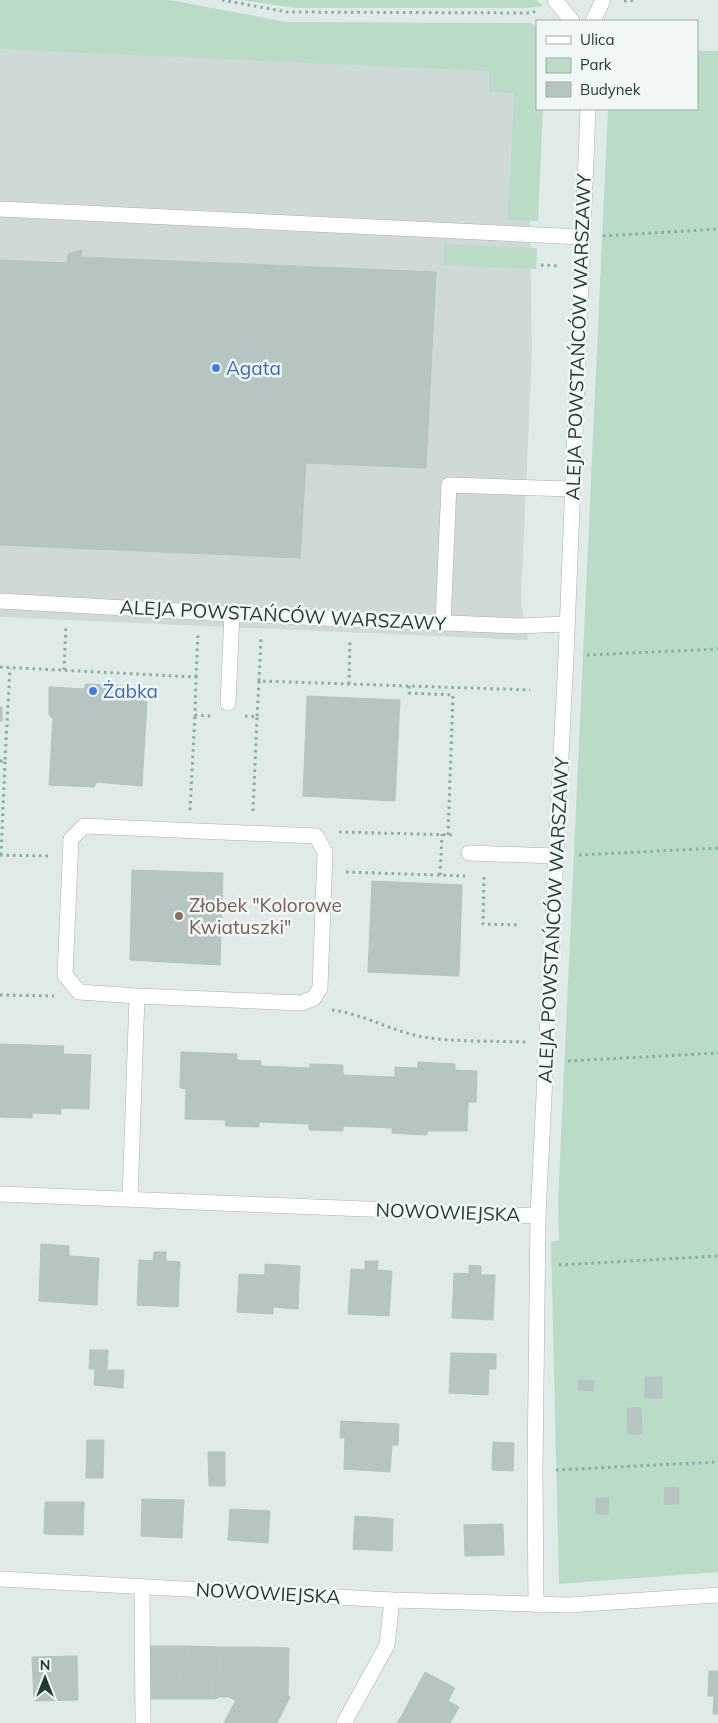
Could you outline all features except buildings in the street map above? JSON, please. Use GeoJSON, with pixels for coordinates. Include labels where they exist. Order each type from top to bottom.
{"type":"FeatureCollection","features":[{"type":"Feature","properties":{"kind":"street"},"geometry":{"type":"LineString","coordinates":[[555,0],[571,20]]}},
{"type":"Feature","properties":{"kind":"street"},"geometry":{"type":"LineString","coordinates":[[593,20],[603,0]]}},
{"type":"Feature","properties":{"kind":"street","name":"ALEJA POWSTAŃCÓW WARSZAWY"},"geometry":{"type":"LineString","coordinates":[[538,1216],[566,656],[571,490],[588,110]]}},
{"type":"Feature","properties":{"kind":"street"},"geometry":{"type":"LineString","coordinates":[[0,209],[583,237]]}},
{"type":"Feature","properties":{"kind":"street"},"geometry":{"type":"LineString","coordinates":[[443,622],[449,485],[571,490]]}},
{"type":"Feature","properties":{"kind":"street","name":"ALEJA POWSTAŃCÓW WARSZAWY"},"geometry":{"type":"LineString","coordinates":[[0,601],[232,614],[519,626],[566,624]]}},
{"type":"Feature","properties":{"kind":"street"},"geometry":{"type":"LineString","coordinates":[[228,702],[232,614]]}},
{"type":"Feature","properties":{"kind":"street"},"geometry":{"type":"LineString","coordinates":[[84,826],[252,834],[316,836],[325,852],[320,988],[314,998],[302,1003],[79,992],[65,975],[70,839],[84,826]]}},
{"type":"Feature","properties":{"kind":"street"},"geometry":{"type":"LineString","coordinates":[[469,853],[555,856]]}},
{"type":"Feature","properties":{"kind":"street"},"geometry":{"type":"LineString","coordinates":[[130,1199],[137,996]]}},
{"type":"Feature","properties":{"kind":"street","name":"NOWOWIEJSKA"},"geometry":{"type":"LineString","coordinates":[[0,1194],[538,1216],[536,1266],[536,1604]]}},
{"type":"Feature","properties":{"kind":"street","name":"NOWOWIEJSKA"},"geometry":{"type":"LineString","coordinates":[[0,1579],[392,1600],[536,1604],[604,1604],[718,1595]]}},
{"type":"Feature","properties":{"kind":"street"},"geometry":{"type":"LineString","coordinates":[[142,1587],[143,1723]]}},
{"type":"Feature","properties":{"kind":"street"},"geometry":{"type":"LineString","coordinates":[[344,1723],[387,1645],[392,1600]]}},
{"type":"Feature","properties":{"kind":"path"},"geometry":{"type":"LineString","coordinates":[[222,0],[287,12],[509,13],[528,13],[547,9],[555,0]]}},
{"type":"Feature","properties":{"kind":"path"},"geometry":{"type":"LineString","coordinates":[[621,0],[628,2],[634,0]]}},
{"type":"Feature","properties":{"kind":"path"},"geometry":{"type":"LineString","coordinates":[[583,237],[718,229]]}},
{"type":"Feature","properties":{"kind":"path"},"geometry":{"type":"LineString","coordinates":[[566,656],[718,648]]}},
{"type":"Feature","properties":{"kind":"path"},"geometry":{"type":"LineString","coordinates":[[64,652],[64,670]]}},
{"type":"Feature","properties":{"kind":"path"},"geometry":{"type":"LineString","coordinates":[[190,831],[197,658]]}},
{"type":"Feature","properties":{"kind":"path"},"geometry":{"type":"LineString","coordinates":[[252,834],[260,661]]}},
{"type":"Feature","properties":{"kind":"path"},"geometry":{"type":"LineString","coordinates":[[349,684],[350,666]]}},
{"type":"Feature","properties":{"kind":"path"},"geometry":{"type":"LineString","coordinates":[[0,668],[196,677]]}},
{"type":"Feature","properties":{"kind":"path"},"geometry":{"type":"LineString","coordinates":[[10,668],[1,855],[70,857]]}},
{"type":"Feature","properties":{"kind":"path"},"geometry":{"type":"LineString","coordinates":[[259,681],[530,690]]}},
{"type":"Feature","properties":{"kind":"path"},"geometry":{"type":"LineString","coordinates":[[409,686],[409,693],[453,695],[448,835]]}},
{"type":"Feature","properties":{"kind":"path"},"geometry":{"type":"LineString","coordinates":[[195,715],[212,716]]}},
{"type":"Feature","properties":{"kind":"path"},"geometry":{"type":"LineString","coordinates":[[239,716],[257,717]]}},
{"type":"Feature","properties":{"kind":"path"},"geometry":{"type":"LineString","coordinates":[[0,761],[5,761]]}},
{"type":"Feature","properties":{"kind":"path"},"geometry":{"type":"LineString","coordinates":[[316,836],[338,832],[457,835]]}},
{"type":"Feature","properties":{"kind":"path"},"geometry":{"type":"LineString","coordinates":[[440,875],[442,834]]}},
{"type":"Feature","properties":{"kind":"path"},"geometry":{"type":"LineString","coordinates":[[555,856],[718,848]]}},
{"type":"Feature","properties":{"kind":"path"},"geometry":{"type":"LineString","coordinates":[[324,872],[467,876]]}},
{"type":"Feature","properties":{"kind":"path"},"geometry":{"type":"LineString","coordinates":[[476,877],[485,877],[483,924],[520,925]]}},
{"type":"Feature","properties":{"kind":"path"},"geometry":{"type":"LineString","coordinates":[[0,995],[52,997],[79,992]]}},
{"type":"Feature","properties":{"kind":"path"},"geometry":{"type":"LineString","coordinates":[[302,1003],[349,1012],[392,1030],[425,1037],[492,1040]]}},
{"type":"Feature","properties":{"kind":"path"},"geometry":{"type":"LineString","coordinates":[[547,1062],[718,1053]]}},
{"type":"Feature","properties":{"kind":"path"},"geometry":{"type":"LineString","coordinates":[[536,1266],[718,1256]]}},
{"type":"Feature","properties":{"kind":"path"},"geometry":{"type":"LineString","coordinates":[[535,1471],[718,1462]]}},
{"type":"Feature","properties":{"kind":"shaded area"},"geometry":{"type":"Polygon","coordinates":[[[0,20],[527,53],[532,353],[521,601],[528,640],[0,617],[0,20]]]}},
{"type":"Feature","properties":{"kind":"green space"},"geometry":{"type":"Polygon","coordinates":[[[0,0],[170,0],[286,22],[529,23],[536,26],[536,110],[543,110],[538,221],[508,220],[514,93],[489,92],[489,71],[0,49],[0,0]]]}},
{"type":"Feature","properties":{"kind":"green space"},"geometry":{"type":"Polygon","coordinates":[[[241,0],[537,0],[543,6],[529,8],[296,8],[241,0]]]}},
{"type":"Feature","properties":{"kind":"green space"},"geometry":{"type":"Polygon","coordinates":[[[698,51],[718,51],[718,1572],[559,1584],[551,1242],[559,1240],[558,1201],[608,110],[698,110],[698,51]]]}},
{"type":"Feature","properties":{"kind":"green space"},"geometry":{"type":"Polygon","coordinates":[[[444,244],[537,248],[536,269],[443,265],[444,244]]]}},
{"type":"Feature","properties":{"kind":"place","name":"Agata"},"geometry":{"type":"Point","coordinates":[216,368]}},
{"type":"Feature","properties":{"kind":"place","name":"Żabka"},"geometry":{"type":"Point","coordinates":[93,691]}},
{"type":"Feature","properties":{"kind":"place","name":"Złobek \"Kolorowe Kwiatuszki\""},"geometry":{"type":"Point","coordinates":[179,916]}}]}
